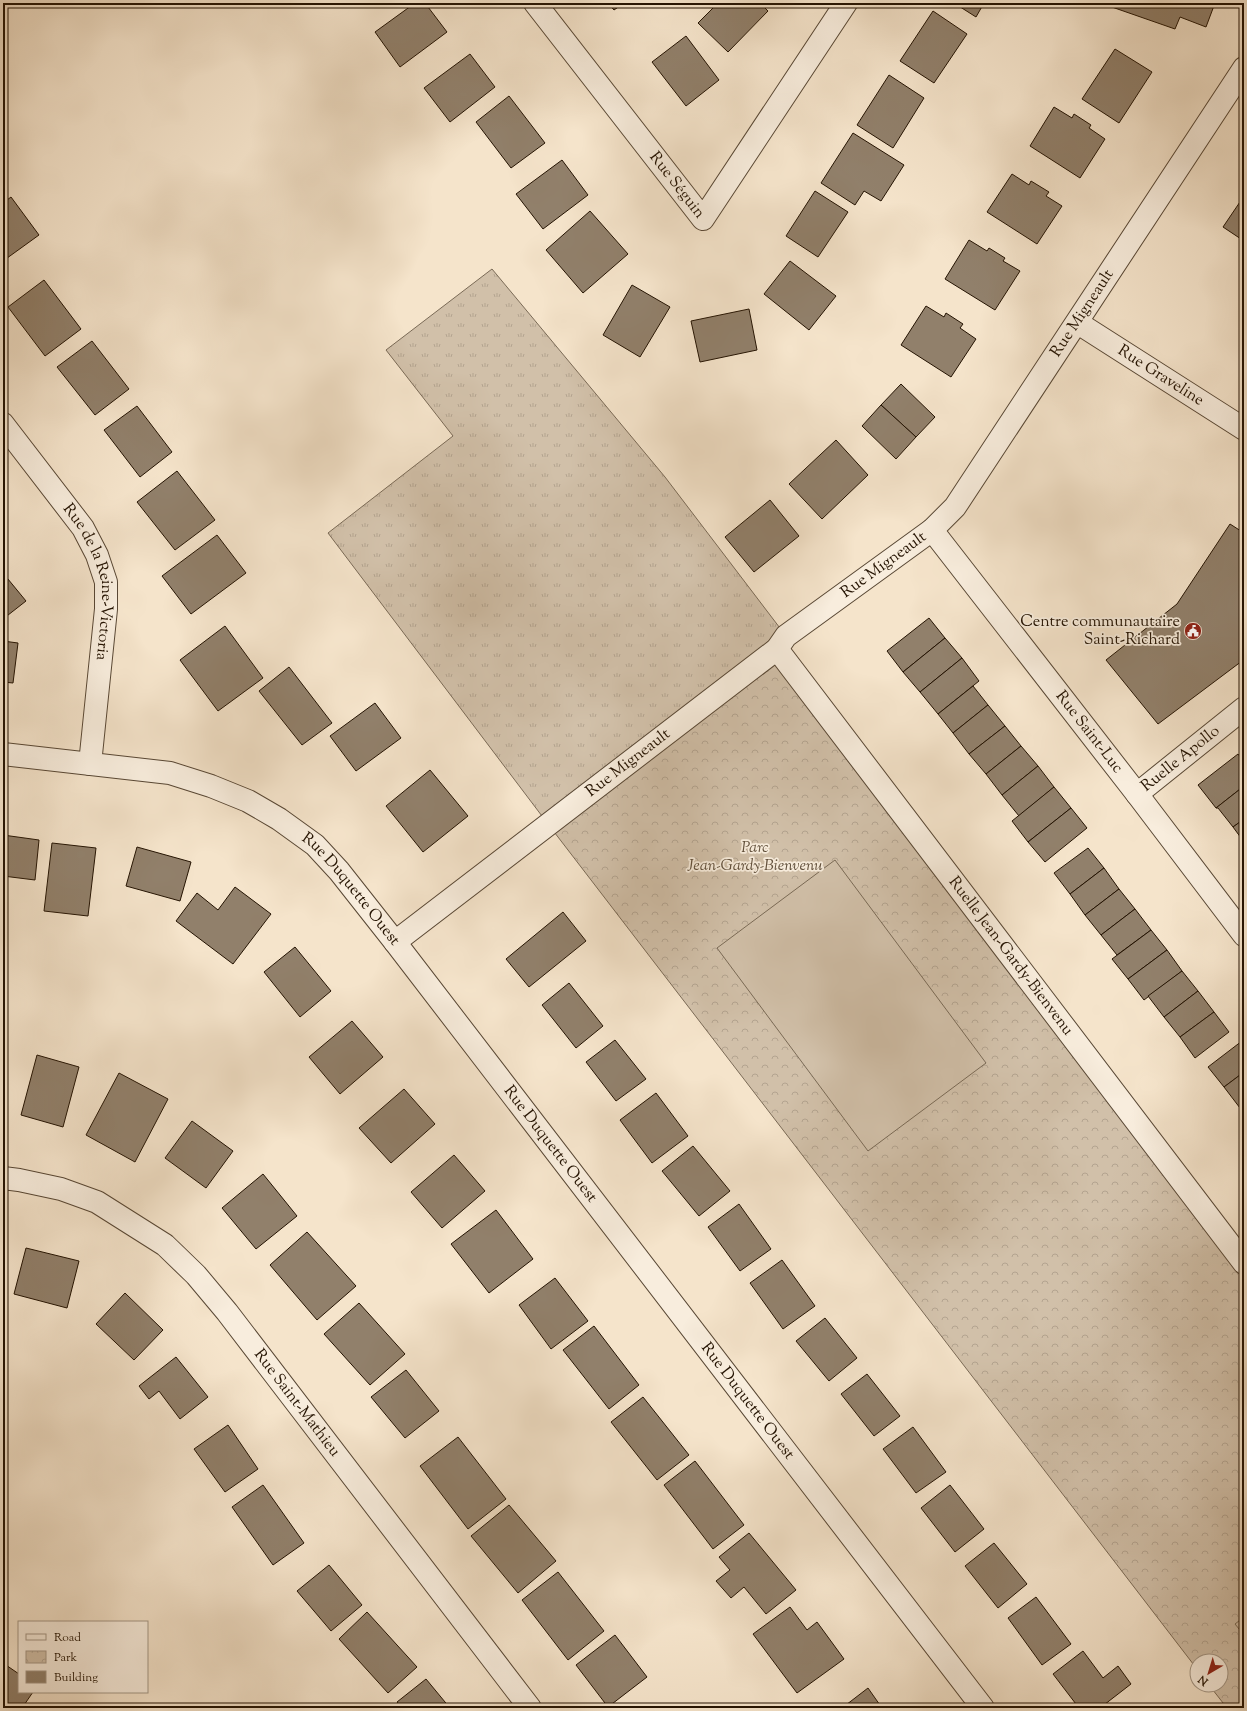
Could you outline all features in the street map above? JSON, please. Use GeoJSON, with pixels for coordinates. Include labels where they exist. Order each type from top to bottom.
{"type":"FeatureCollection","features":[{"type":"Feature","properties":{"kind":"street","name":"Rue Séguin"},"geometry":{"type":"LineString","coordinates":[[535,3],[703,220],[846,3]]}},
{"type":"Feature","properties":{"kind":"street","name":"Rue Migneault"},"geometry":{"type":"LineString","coordinates":[[395,942],[777,649],[786,636],[932,530],[956,507],[1244,68]]}},
{"type":"Feature","properties":{"kind":"street","name":"Rue Graveline"},"geometry":{"type":"LineString","coordinates":[[1078,323],[1244,429]]}},
{"type":"Feature","properties":{"kind":"street","name":"Rue de la Reine-Victoria"},"geometry":{"type":"LineString","coordinates":[[3,424],[83,528],[97,555],[106,582],[106,610],[90,764]]}},
{"type":"Feature","properties":{"kind":"street","name":"Rue Saint-Luc"},"geometry":{"type":"LineString","coordinates":[[932,530],[1137,794],[1244,935]]}},
{"type":"Feature","properties":{"kind":"street","name":"Ruelle Jean-Gardy-Bienvenu"},"geometry":{"type":"LineString","coordinates":[[777,649],[1244,1263]]}},
{"type":"Feature","properties":{"kind":"street","name":"Ruelle Apollo"},"geometry":{"type":"LineString","coordinates":[[1137,794],[1244,708]]}},
{"type":"Feature","properties":{"kind":"street","name":"Rue Duquette Ouest"},"geometry":{"type":"LineString","coordinates":[[3,754],[170,773],[211,786],[248,801],[273,815],[315,846],[339,871],[395,942],[983,1708]]}},
{"type":"Feature","properties":{"kind":"street","name":"Rue Saint-Mathieu"},"geometry":{"type":"LineString","coordinates":[[3,1178],[19,1180],[61,1190],[98,1202],[165,1245],[196,1275],[232,1318],[530,1708]]}},
{"type":"Feature","properties":{"kind":"green space"},"geometry":{"type":"Polygon","coordinates":[[[492,269],[665,477],[786,636],[548,824],[328,533],[453,436],[386,350],[492,269]]]}},
{"type":"Feature","properties":{"kind":"green space","name":"Parc Jean-Gardy-Bienvenu"},"geometry":{"type":"Polygon","coordinates":[[[777,649],[1244,1263],[1244,1708],[1227,1708],[1215,1693],[1229,1693],[1229,1653],[1189,1653],[1189,1659],[548,824],[777,649]]]}},
{"type":"Feature","properties":{"kind":"green space"},"geometry":{"type":"Polygon","coordinates":[[[835,860],[986,1063],[868,1151],[717,948],[835,860]]]}},
{"type":"Feature","properties":{"kind":"green space"},"geometry":{"type":"Polygon","coordinates":[[[1244,1617],[1244,1635],[1235,1624],[1244,1617]]]}},
{"type":"Feature","properties":{"kind":"building"},"geometry":{"type":"Polygon","coordinates":[[[415,3],[425,3],[447,32],[400,67],[375,32],[415,3]]]}},
{"type":"Feature","properties":{"kind":"building"},"geometry":{"type":"Polygon","coordinates":[[[608,3],[624,3],[614,10],[608,3]]]}},
{"type":"Feature","properties":{"kind":"building"},"geometry":{"type":"Polygon","coordinates":[[[718,3],[760,3],[768,11],[728,52],[698,23],[718,3]]]}},
{"type":"Feature","properties":{"kind":"building"},"geometry":{"type":"Polygon","coordinates":[[[954,3],[984,3],[976,17],[954,3]]]}},
{"type":"Feature","properties":{"kind":"building"},"geometry":{"type":"Polygon","coordinates":[[[1110,3],[1215,3],[1206,27],[1180,17],[1175,29],[1109,6],[1110,3]]]}},
{"type":"Feature","properties":{"kind":"building"},"geometry":{"type":"Polygon","coordinates":[[[933,11],[967,34],[934,83],[900,61],[933,11]]]}},
{"type":"Feature","properties":{"kind":"building"},"geometry":{"type":"Polygon","coordinates":[[[686,36],[719,80],[686,106],[652,62],[686,36]]]}},
{"type":"Feature","properties":{"kind":"building"},"geometry":{"type":"Polygon","coordinates":[[[1115,49],[1152,72],[1119,123],[1082,99],[1115,49]]]}},
{"type":"Feature","properties":{"kind":"building"},"geometry":{"type":"Polygon","coordinates":[[[470,54],[495,87],[450,122],[424,88],[470,54]]]}},
{"type":"Feature","properties":{"kind":"building"},"geometry":{"type":"Polygon","coordinates":[[[889,75],[924,98],[893,148],[857,125],[889,75]]]}},
{"type":"Feature","properties":{"kind":"building"},"geometry":{"type":"Polygon","coordinates":[[[509,96],[545,143],[511,168],[476,122],[509,96]]]}},
{"type":"Feature","properties":{"kind":"building"},"geometry":{"type":"Polygon","coordinates":[[[1054,107],[1072,118],[1074,114],[1091,125],[1089,128],[1105,139],[1080,178],[1030,146],[1054,107]]]}},
{"type":"Feature","properties":{"kind":"building"},"geometry":{"type":"Polygon","coordinates":[[[853,133],[904,165],[881,201],[864,191],[855,205],[821,183],[853,133]]]}},
{"type":"Feature","properties":{"kind":"building"},"geometry":{"type":"Polygon","coordinates":[[[562,160],[588,195],[543,229],[516,194],[562,160]]]}},
{"type":"Feature","properties":{"kind":"building"},"geometry":{"type":"Polygon","coordinates":[[[1012,174],[1029,185],[1031,181],[1049,192],[1046,196],[1062,206],[1037,244],[987,212],[1012,174]]]}},
{"type":"Feature","properties":{"kind":"building"},"geometry":{"type":"Polygon","coordinates":[[[815,191],[848,212],[818,257],[786,236],[815,191]]]}},
{"type":"Feature","properties":{"kind":"building"},"geometry":{"type":"Polygon","coordinates":[[[1244,196],[1244,241],[1223,227],[1244,196]]]}},
{"type":"Feature","properties":{"kind":"building"},"geometry":{"type":"Polygon","coordinates":[[[11,197],[39,235],[3,261],[3,203],[11,197]]]}},
{"type":"Feature","properties":{"kind":"building"},"geometry":{"type":"Polygon","coordinates":[[[590,211],[628,254],[583,293],[546,250],[590,211]]]}},
{"type":"Feature","properties":{"kind":"building"},"geometry":{"type":"Polygon","coordinates":[[[969,240],[987,251],[989,248],[1005,258],[1003,261],[1020,271],[995,310],[945,279],[969,240]]]}},
{"type":"Feature","properties":{"kind":"building"},"geometry":{"type":"Polygon","coordinates":[[[790,261],[836,296],[809,330],[764,294],[790,261]]]}},
{"type":"Feature","properties":{"kind":"building"},"geometry":{"type":"Polygon","coordinates":[[[44,280],[81,329],[45,356],[8,307],[44,280]]]}},
{"type":"Feature","properties":{"kind":"building"},"geometry":{"type":"Polygon","coordinates":[[[632,285],[670,307],[640,357],[603,335],[632,285]]]}},
{"type":"Feature","properties":{"kind":"building"},"geometry":{"type":"Polygon","coordinates":[[[926,306],[944,317],[946,313],[963,324],[960,328],[976,339],[951,377],[901,345],[926,306]]]}},
{"type":"Feature","properties":{"kind":"building"},"geometry":{"type":"Polygon","coordinates":[[[749,309],[757,350],[700,362],[691,321],[749,309]]]}},
{"type":"Feature","properties":{"kind":"building"},"geometry":{"type":"Polygon","coordinates":[[[92,341],[129,389],[95,415],[57,367],[92,341]]]}},
{"type":"Feature","properties":{"kind":"building"},"geometry":{"type":"Polygon","coordinates":[[[901,384],[935,417],[916,437],[881,405],[901,384]]]}},
{"type":"Feature","properties":{"kind":"building"},"geometry":{"type":"Polygon","coordinates":[[[881,405],[916,437],[896,459],[862,426],[881,405]]]}},
{"type":"Feature","properties":{"kind":"building"},"geometry":{"type":"Polygon","coordinates":[[[137,406],[172,452],[140,477],[104,430],[137,406]]]}},
{"type":"Feature","properties":{"kind":"building"},"geometry":{"type":"Polygon","coordinates":[[[836,440],[868,475],[822,519],[789,484],[836,440]]]}},
{"type":"Feature","properties":{"kind":"building"},"geometry":{"type":"Polygon","coordinates":[[[177,471],[215,520],[175,550],[137,502],[177,471]]]}},
{"type":"Feature","properties":{"kind":"building"},"geometry":{"type":"Polygon","coordinates":[[[770,500],[799,536],[754,572],[725,537],[770,500]]]}},
{"type":"Feature","properties":{"kind":"building","name":"Centre communautaire Saint-Richard"},"geometry":{"type":"Polygon","coordinates":[[[1230,524],[1244,533],[1244,657],[1242,661],[1158,724],[1106,660],[1177,604],[1230,524]]]}},
{"type":"Feature","properties":{"kind":"building"},"geometry":{"type":"Polygon","coordinates":[[[217,535],[246,573],[191,614],[162,576],[217,535]]]}},
{"type":"Feature","properties":{"kind":"building"},"geometry":{"type":"Polygon","coordinates":[[[3,556],[7,561],[3,564],[3,556]]]}},
{"type":"Feature","properties":{"kind":"building"},"geometry":{"type":"Polygon","coordinates":[[[3,573],[26,601],[3,619],[3,573]]]}},
{"type":"Feature","properties":{"kind":"building"},"geometry":{"type":"Polygon","coordinates":[[[929,618],[945,638],[903,672],[887,651],[929,618]]]}},
{"type":"Feature","properties":{"kind":"building"},"geometry":{"type":"Polygon","coordinates":[[[225,626],[263,678],[218,711],[180,660],[225,626]]]}},
{"type":"Feature","properties":{"kind":"building"},"geometry":{"type":"Polygon","coordinates":[[[945,638],[962,658],[920,692],[903,672],[945,638]]]}},
{"type":"Feature","properties":{"kind":"building"},"geometry":{"type":"Polygon","coordinates":[[[3,641],[18,643],[13,683],[3,682],[3,641]]]}},
{"type":"Feature","properties":{"kind":"building"},"geometry":{"type":"Polygon","coordinates":[[[962,658],[979,681],[938,714],[920,692],[962,658]]]}},
{"type":"Feature","properties":{"kind":"building"},"geometry":{"type":"Polygon","coordinates":[[[289,667],[332,723],[302,745],[259,691],[289,667]]]}},
{"type":"Feature","properties":{"kind":"building"},"geometry":{"type":"Polygon","coordinates":[[[973,686],[988,705],[953,733],[938,714],[973,686]]]}},
{"type":"Feature","properties":{"kind":"building"},"geometry":{"type":"Polygon","coordinates":[[[375,703],[401,738],[356,771],[330,736],[375,703]]]}},
{"type":"Feature","properties":{"kind":"building"},"geometry":{"type":"Polygon","coordinates":[[[988,705],[1005,726],[969,754],[953,733],[988,705]]]}},
{"type":"Feature","properties":{"kind":"building"},"geometry":{"type":"Polygon","coordinates":[[[1005,726],[1021,746],[986,774],[969,754],[1005,726]]]}},
{"type":"Feature","properties":{"kind":"building"},"geometry":{"type":"Polygon","coordinates":[[[1021,746],[1038,766],[1002,795],[986,774],[1021,746]]]}},
{"type":"Feature","properties":{"kind":"building"},"geometry":{"type":"Polygon","coordinates":[[[1238,754],[1244,762],[1244,786],[1216,808],[1198,785],[1238,754]]]}},
{"type":"Feature","properties":{"kind":"building"},"geometry":{"type":"Polygon","coordinates":[[[1038,766],[1054,787],[1019,816],[1002,795],[1038,766]]]}},
{"type":"Feature","properties":{"kind":"building"},"geometry":{"type":"Polygon","coordinates":[[[430,770],[468,816],[423,852],[386,806],[430,770]]]}},
{"type":"Feature","properties":{"kind":"building"},"geometry":{"type":"Polygon","coordinates":[[[1244,786],[1244,819],[1233,827],[1218,808],[1216,808],[1244,786]]]}},
{"type":"Feature","properties":{"kind":"building"},"geometry":{"type":"Polygon","coordinates":[[[1054,787],[1071,808],[1028,842],[1012,821],[1054,787]]]}},
{"type":"Feature","properties":{"kind":"building"},"geometry":{"type":"Polygon","coordinates":[[[1071,808],[1087,828],[1045,862],[1028,842],[1071,808]]]}},
{"type":"Feature","properties":{"kind":"building"},"geometry":{"type":"Polygon","coordinates":[[[1244,819],[1244,842],[1233,827],[1244,819]]]}},
{"type":"Feature","properties":{"kind":"building"},"geometry":{"type":"Polygon","coordinates":[[[3,835],[39,840],[35,880],[3,876],[3,835]]]}},
{"type":"Feature","properties":{"kind":"building"},"geometry":{"type":"Polygon","coordinates":[[[52,843],[96,848],[88,916],[44,911],[52,843]]]}},
{"type":"Feature","properties":{"kind":"building"},"geometry":{"type":"Polygon","coordinates":[[[137,847],[191,862],[180,901],[126,886],[137,847]]]}},
{"type":"Feature","properties":{"kind":"building"},"geometry":{"type":"Polygon","coordinates":[[[1088,848],[1104,868],[1070,894],[1054,873],[1088,848]]]}},
{"type":"Feature","properties":{"kind":"building"},"geometry":{"type":"Polygon","coordinates":[[[1104,868],[1119,889],[1085,915],[1070,894],[1104,868]]]}},
{"type":"Feature","properties":{"kind":"building"},"geometry":{"type":"Polygon","coordinates":[[[235,887],[271,914],[233,964],[176,921],[197,893],[218,910],[235,887]]]}},
{"type":"Feature","properties":{"kind":"building"},"geometry":{"type":"Polygon","coordinates":[[[1119,889],[1135,909],[1101,935],[1085,915],[1119,889]]]}},
{"type":"Feature","properties":{"kind":"building"},"geometry":{"type":"Polygon","coordinates":[[[1135,909],[1151,930],[1117,955],[1101,935],[1135,909]]]}},
{"type":"Feature","properties":{"kind":"building"},"geometry":{"type":"Polygon","coordinates":[[[563,912],[586,941],[529,987],[506,959],[563,912]]]}},
{"type":"Feature","properties":{"kind":"building"},"geometry":{"type":"Polygon","coordinates":[[[1151,930],[1167,950],[1128,979],[1112,959],[1151,930]]]}},
{"type":"Feature","properties":{"kind":"building"},"geometry":{"type":"Polygon","coordinates":[[[295,947],[331,991],[300,1017],[264,972],[295,947]]]}},
{"type":"Feature","properties":{"kind":"building"},"geometry":{"type":"Polygon","coordinates":[[[1167,950],[1182,971],[1144,1000],[1128,979],[1167,950]]]}},
{"type":"Feature","properties":{"kind":"building"},"geometry":{"type":"Polygon","coordinates":[[[1182,971],[1198,991],[1164,1017],[1148,996],[1182,971]]]}},
{"type":"Feature","properties":{"kind":"building"},"geometry":{"type":"Polygon","coordinates":[[[569,983],[603,1026],[576,1048],[542,1005],[569,983]]]}},
{"type":"Feature","properties":{"kind":"building"},"geometry":{"type":"Polygon","coordinates":[[[1198,991],[1214,1012],[1180,1037],[1164,1017],[1198,991]]]}},
{"type":"Feature","properties":{"kind":"building"},"geometry":{"type":"Polygon","coordinates":[[[1214,1012],[1229,1032],[1195,1058],[1180,1037],[1214,1012]]]}},
{"type":"Feature","properties":{"kind":"building"},"geometry":{"type":"Polygon","coordinates":[[[352,1021],[383,1057],[340,1094],[309,1057],[352,1021]]]}},
{"type":"Feature","properties":{"kind":"building"},"geometry":{"type":"Polygon","coordinates":[[[615,1040],[646,1079],[616,1101],[586,1062],[615,1040]]]}},
{"type":"Feature","properties":{"kind":"building"},"geometry":{"type":"Polygon","coordinates":[[[1242,1041],[1244,1044],[1244,1072],[1224,1087],[1208,1067],[1242,1041]]]}},
{"type":"Feature","properties":{"kind":"building"},"geometry":{"type":"Polygon","coordinates":[[[37,1055],[79,1067],[63,1127],[21,1115],[37,1055]]]}},
{"type":"Feature","properties":{"kind":"building"},"geometry":{"type":"Polygon","coordinates":[[[1244,1072],[1244,1104],[1240,1108],[1224,1087],[1244,1072]]]}},
{"type":"Feature","properties":{"kind":"building"},"geometry":{"type":"Polygon","coordinates":[[[119,1073],[168,1099],[135,1162],[86,1135],[119,1073]]]}},
{"type":"Feature","properties":{"kind":"building"},"geometry":{"type":"Polygon","coordinates":[[[404,1089],[435,1124],[391,1163],[359,1128],[404,1089]]]}},
{"type":"Feature","properties":{"kind":"building"},"geometry":{"type":"Polygon","coordinates":[[[656,1093],[688,1136],[652,1163],[620,1120],[656,1093]]]}},
{"type":"Feature","properties":{"kind":"building"},"geometry":{"type":"Polygon","coordinates":[[[1244,1104],[1244,1113],[1240,1108],[1244,1104]]]}},
{"type":"Feature","properties":{"kind":"building"},"geometry":{"type":"Polygon","coordinates":[[[192,1121],[233,1151],[206,1188],[165,1158],[192,1121]]]}},
{"type":"Feature","properties":{"kind":"building"},"geometry":{"type":"Polygon","coordinates":[[[693,1146],[730,1191],[699,1216],[662,1171],[693,1146]]]}},
{"type":"Feature","properties":{"kind":"building"},"geometry":{"type":"Polygon","coordinates":[[[454,1155],[485,1191],[442,1228],[411,1192],[454,1155]]]}},
{"type":"Feature","properties":{"kind":"building"},"geometry":{"type":"Polygon","coordinates":[[[263,1174],[297,1216],[256,1249],[222,1208],[263,1174]]]}},
{"type":"Feature","properties":{"kind":"building"},"geometry":{"type":"Polygon","coordinates":[[[739,1204],[771,1249],[740,1271],[708,1227],[739,1204]]]}},
{"type":"Feature","properties":{"kind":"building"},"geometry":{"type":"Polygon","coordinates":[[[496,1210],[533,1259],[489,1293],[451,1244],[496,1210]]]}},
{"type":"Feature","properties":{"kind":"building"},"geometry":{"type":"Polygon","coordinates":[[[307,1232],[356,1286],[317,1320],[270,1265],[307,1232]]]}},
{"type":"Feature","properties":{"kind":"building"},"geometry":{"type":"Polygon","coordinates":[[[26,1248],[79,1261],[67,1308],[14,1294],[26,1248]]]}},
{"type":"Feature","properties":{"kind":"building"},"geometry":{"type":"Polygon","coordinates":[[[782,1260],[815,1306],[783,1329],[750,1283],[782,1260]]]}},
{"type":"Feature","properties":{"kind":"building"},"geometry":{"type":"Polygon","coordinates":[[[555,1278],[588,1321],[551,1349],[519,1305],[555,1278]]]}},
{"type":"Feature","properties":{"kind":"building"},"geometry":{"type":"Polygon","coordinates":[[[125,1293],[163,1330],[134,1360],[96,1324],[125,1293]]]}},
{"type":"Feature","properties":{"kind":"building"},"geometry":{"type":"Polygon","coordinates":[[[359,1303],[405,1354],[370,1385],[324,1334],[359,1303]]]}},
{"type":"Feature","properties":{"kind":"building"},"geometry":{"type":"Polygon","coordinates":[[[825,1318],[857,1358],[829,1381],[796,1341],[825,1318]]]}},
{"type":"Feature","properties":{"kind":"building"},"geometry":{"type":"Polygon","coordinates":[[[594,1326],[639,1385],[609,1409],[563,1350],[594,1326]]]}},
{"type":"Feature","properties":{"kind":"building"},"geometry":{"type":"Polygon","coordinates":[[[176,1357],[208,1397],[180,1419],[159,1391],[149,1399],[139,1386],[176,1357]]]}},
{"type":"Feature","properties":{"kind":"building"},"geometry":{"type":"Polygon","coordinates":[[[406,1370],[439,1411],[405,1438],[371,1397],[406,1370]]]}},
{"type":"Feature","properties":{"kind":"building"},"geometry":{"type":"Polygon","coordinates":[[[867,1374],[900,1416],[874,1436],[841,1394],[867,1374]]]}},
{"type":"Feature","properties":{"kind":"building"},"geometry":{"type":"Polygon","coordinates":[[[643,1397],[689,1455],[657,1480],[611,1422],[643,1397]]]}},
{"type":"Feature","properties":{"kind":"building"},"geometry":{"type":"Polygon","coordinates":[[[228,1425],[258,1469],[225,1492],[194,1449],[228,1425]]]}},
{"type":"Feature","properties":{"kind":"building"},"geometry":{"type":"Polygon","coordinates":[[[913,1427],[946,1472],[916,1493],[883,1449],[913,1427]]]}},
{"type":"Feature","properties":{"kind":"building"},"geometry":{"type":"Polygon","coordinates":[[[458,1437],[506,1499],[468,1529],[420,1466],[458,1437]]]}},
{"type":"Feature","properties":{"kind":"building"},"geometry":{"type":"Polygon","coordinates":[[[695,1461],[744,1525],[713,1549],[664,1485],[695,1461]]]}},
{"type":"Feature","properties":{"kind":"building"},"geometry":{"type":"Polygon","coordinates":[[[263,1485],[304,1543],[273,1565],[232,1507],[263,1485]]]}},
{"type":"Feature","properties":{"kind":"building"},"geometry":{"type":"Polygon","coordinates":[[[950,1485],[984,1529],[955,1552],[921,1508],[950,1485]]]}},
{"type":"Feature","properties":{"kind":"building"},"geometry":{"type":"Polygon","coordinates":[[[509,1505],[556,1561],[518,1593],[471,1536],[509,1505]]]}},
{"type":"Feature","properties":{"kind":"building"},"geometry":{"type":"Polygon","coordinates":[[[749,1533],[796,1590],[766,1614],[744,1587],[731,1598],[716,1581],[730,1570],[719,1557],[749,1533]]]}},
{"type":"Feature","properties":{"kind":"building"},"geometry":{"type":"Polygon","coordinates":[[[994,1543],[1027,1584],[998,1608],[965,1566],[994,1543]]]}},
{"type":"Feature","properties":{"kind":"building"},"geometry":{"type":"Polygon","coordinates":[[[329,1565],[362,1605],[331,1631],[297,1591],[329,1565]]]}},
{"type":"Feature","properties":{"kind":"building"},"geometry":{"type":"Polygon","coordinates":[[[558,1572],[604,1631],[568,1660],[522,1600],[558,1572]]]}},
{"type":"Feature","properties":{"kind":"building"},"geometry":{"type":"Polygon","coordinates":[[[1036,1597],[1071,1644],[1042,1665],[1008,1618],[1036,1597]]]}},
{"type":"Feature","properties":{"kind":"building"},"geometry":{"type":"Polygon","coordinates":[[[790,1607],[807,1630],[817,1622],[844,1659],[797,1693],[753,1634],[790,1607]]]}},
{"type":"Feature","properties":{"kind":"building"},"geometry":{"type":"Polygon","coordinates":[[[367,1612],[417,1667],[388,1693],[339,1639],[367,1612]]]}},
{"type":"Feature","properties":{"kind":"building"},"geometry":{"type":"Polygon","coordinates":[[[615,1635],[647,1677],[608,1707],[576,1665],[615,1635]]]}},
{"type":"Feature","properties":{"kind":"building"},"geometry":{"type":"Polygon","coordinates":[[[1083,1651],[1103,1678],[1118,1666],[1131,1684],[1100,1708],[1079,1708],[1053,1674],[1083,1651]]]}},
{"type":"Feature","properties":{"kind":"building"},"geometry":{"type":"Polygon","coordinates":[[[3,1663],[18,1673],[18,1693],[32,1693],[22,1708],[3,1708],[3,1663]]]}},
{"type":"Feature","properties":{"kind":"building"},"geometry":{"type":"Polygon","coordinates":[[[426,1679],[450,1708],[402,1708],[397,1702],[426,1679]]]}},
{"type":"Feature","properties":{"kind":"building"},"geometry":{"type":"Polygon","coordinates":[[[868,1688],[882,1708],[842,1708],[868,1688]]]}},
{"type":"Feature","properties":{"kind":"building"},"geometry":{"type":"Polygon","coordinates":[[[66,1704],[73,1708],[63,1708],[66,1704]]]}},
{"type":"Feature","properties":{"kind":"place","name":"Centre communautaire Saint-Richard"},"geometry":{"type":"Point","coordinates":[1193,631]}}]}
